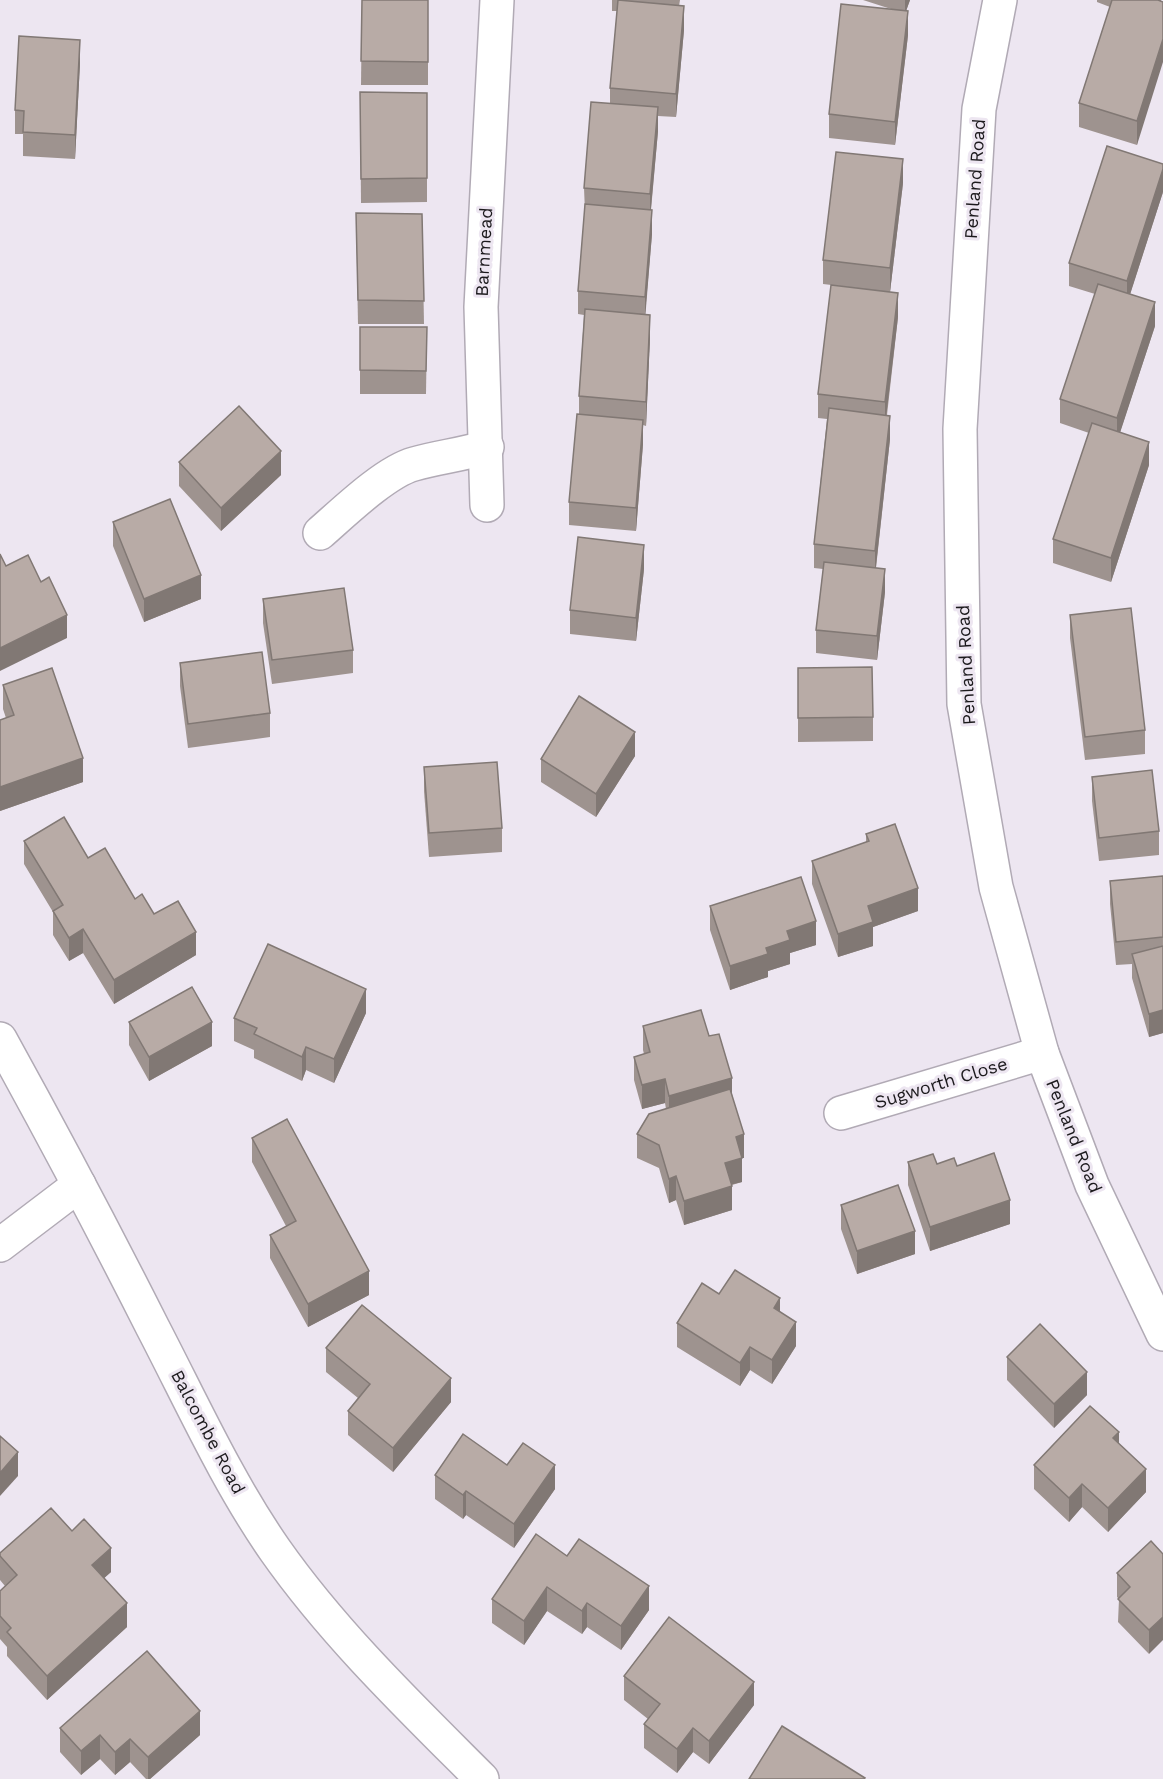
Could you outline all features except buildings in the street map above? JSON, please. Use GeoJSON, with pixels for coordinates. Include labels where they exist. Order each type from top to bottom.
{"type":"FeatureCollection","features":[{"type":"Feature","properties":{"kind":"street","name":"Barnmead"},"geometry":{"type":"LineString","coordinates":[[487,505],[481,307],[497,0]]}},
{"type":"Feature","properties":{"kind":"street","name":"Penland Road"},"geometry":{"type":"LineString","coordinates":[[1000,0],[979,108],[960,429],[964,704],[996,887],[1042,1053],[1092,1185],[1163,1334]]}},
{"type":"Feature","properties":{"kind":"street"},"geometry":{"type":"LineString","coordinates":[[320,533],[368,491],[412,464],[458,456],[487,447]]}},
{"type":"Feature","properties":{"kind":"street","name":"Balcombe Road"},"geometry":{"type":"LineString","coordinates":[[0,1040],[79,1185],[233,1484],[276,1552],[338,1629],[418,1716],[482,1779]]}},
{"type":"Feature","properties":{"kind":"street","name":"Sugworth Close"},"geometry":{"type":"LineString","coordinates":[[841,1113],[1042,1053]]}},
{"type":"Feature","properties":{"kind":"street"},"geometry":{"type":"LineString","coordinates":[[0,1245],[79,1185]]}}]}
